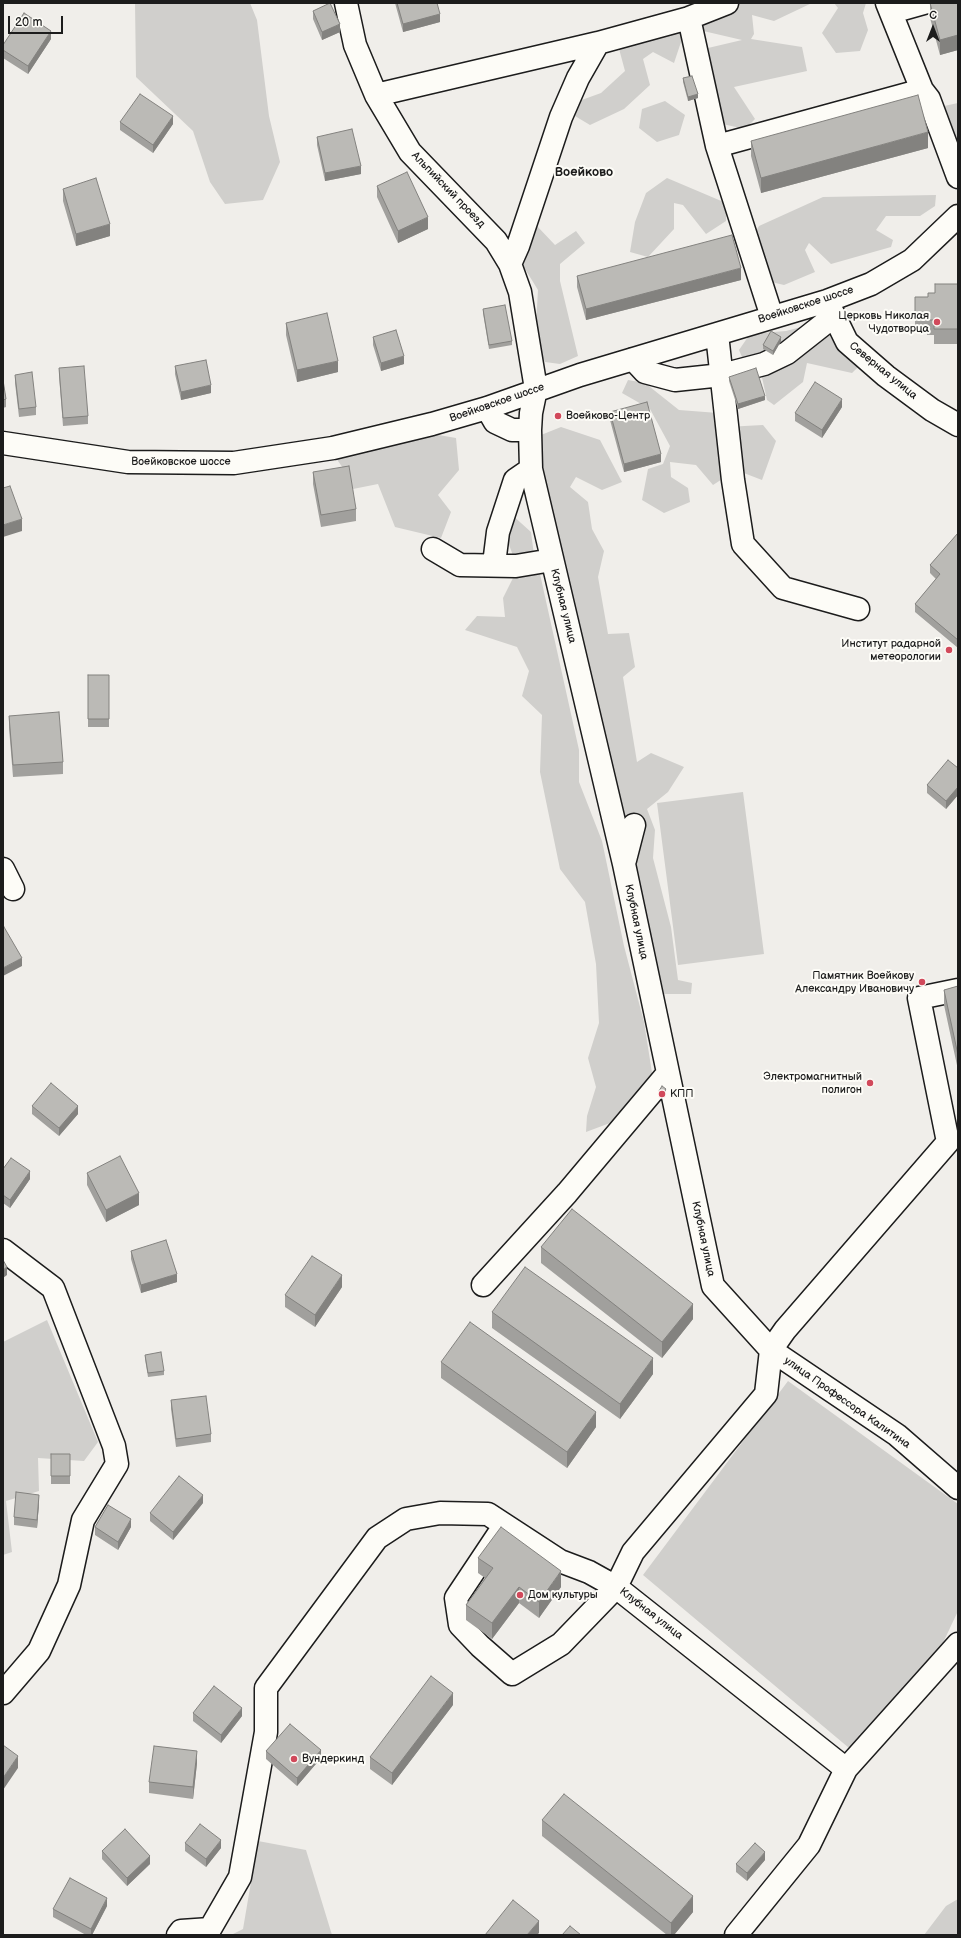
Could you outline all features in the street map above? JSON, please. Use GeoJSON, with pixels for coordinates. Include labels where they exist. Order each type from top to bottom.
{"type":"FeatureCollection","features":[{"type":"Feature","properties":{"kind":"street","name":"Альпийский проезд"},"geometry":{"type":"LineString","coordinates":[[346,3],[355,45],[376,95],[410,152],[496,241],[510,264],[520,292],[536,389]]}},
{"type":"Feature","properties":{"kind":"street"},"geometry":{"type":"LineString","coordinates":[[376,95],[598,43],[689,18],[728,3]]}},
{"type":"Feature","properties":{"kind":"street"},"geometry":{"type":"LineString","coordinates":[[924,3],[889,7],[922,90],[929,99],[958,177]]}},
{"type":"Feature","properties":{"kind":"street"},"geometry":{"type":"LineString","coordinates":[[689,18],[717,146],[772,317]]}},
{"type":"Feature","properties":{"kind":"street"},"geometry":{"type":"LineString","coordinates":[[510,264],[518,246],[561,117],[578,78],[598,43]]}},
{"type":"Feature","properties":{"kind":"street"},"geometry":{"type":"LineString","coordinates":[[717,146],[922,90]]}},
{"type":"Feature","properties":{"kind":"street","name":"Воейковское шоссе"},"geometry":{"type":"LineString","coordinates":[[3,443],[128,462],[234,463],[333,448],[432,424],[487,408],[536,389],[772,317],[831,308],[912,260],[958,216]]}},
{"type":"Feature","properties":{"kind":"street"},"geometry":{"type":"LineString","coordinates":[[633,359],[645,372],[675,380],[722,375],[764,364],[787,353],[831,308]]}},
{"type":"Feature","properties":{"kind":"street","name":"Северная улица"},"geometry":{"type":"LineString","coordinates":[[831,308],[847,342],[886,376],[932,410],[958,425]]}},
{"type":"Feature","properties":{"kind":"street"},"geometry":{"type":"LineString","coordinates":[[717,334],[733,480],[743,544],[782,588],[858,609]]}},
{"type":"Feature","properties":{"kind":"street","name":"Клубная улица"},"geometry":{"type":"LineString","coordinates":[[536,389],[531,413],[531,469],[624,864],[713,1286],[772,1350],[766,1394],[633,1552],[616,1587],[846,1769]]}},
{"type":"Feature","properties":{"kind":"street"},"geometry":{"type":"LineString","coordinates":[[487,408],[495,422],[512,430],[530,430]]}},
{"type":"Feature","properties":{"kind":"street"},"geometry":{"type":"LineString","coordinates":[[494,564],[498,532],[514,480],[531,469]]}},
{"type":"Feature","properties":{"kind":"street"},"geometry":{"type":"LineString","coordinates":[[433,549],[460,565],[494,564],[516,566],[552,560]]}},
{"type":"Feature","properties":{"kind":"street"},"geometry":{"type":"LineString","coordinates":[[624,864],[634,825]]}},
{"type":"Feature","properties":{"kind":"street"},"geometry":{"type":"LineString","coordinates":[[3,868],[13,889]]}},
{"type":"Feature","properties":{"kind":"street"},"geometry":{"type":"LineString","coordinates":[[772,1350],[785,1330],[953,1137],[919,998],[958,990]]}},
{"type":"Feature","properties":{"kind":"street"},"geometry":{"type":"LineString","coordinates":[[483,1285],[567,1193],[668,1074]]}},
{"type":"Feature","properties":{"kind":"street"},"geometry":{"type":"LineString","coordinates":[[3,1250],[53,1288],[114,1446],[116,1464],[83,1520],[69,1585],[39,1651],[3,1693]]}},
{"type":"Feature","properties":{"kind":"street","name":"улица Профессора Калитина"},"geometry":{"type":"LineString","coordinates":[[772,1350],[897,1435],[958,1488]]}},
{"type":"Feature","properties":{"kind":"street"},"geometry":{"type":"LineString","coordinates":[[178,1935],[182,1930],[210,1929],[240,1877],[266,1732],[266,1688],[377,1538],[406,1519],[440,1514],[488,1514],[504,1526],[560,1561],[589,1572],[616,1587],[561,1644],[512,1674],[480,1646],[460,1625],[456,1598],[504,1526]]}},
{"type":"Feature","properties":{"kind":"street"},"geometry":{"type":"LineString","coordinates":[[736,1935],[809,1845],[846,1769],[958,1644]]}},
{"type":"Feature","properties":{"kind":"shaded area"},"geometry":{"type":"Polygon","coordinates":[[[135,3],[250,3],[257,20],[269,116],[280,162],[263,200],[225,204],[210,182],[193,131],[136,77],[135,3]]]}},
{"type":"Feature","properties":{"kind":"shaded area"},"geometry":{"type":"Polygon","coordinates":[[[742,3],[812,3],[774,21],[752,15],[754,34],[751,39],[802,47],[807,71],[734,87],[755,119],[745,129],[709,121],[707,79],[715,80],[708,48],[742,40],[699,30],[702,15],[742,3]]]}},
{"type":"Feature","properties":{"kind":"shaded area"},"geometry":{"type":"Polygon","coordinates":[[[834,3],[866,3],[863,13],[868,30],[860,51],[836,53],[822,33],[838,8],[834,3]]]}},
{"type":"Feature","properties":{"kind":"shaded area"},"geometry":{"type":"Polygon","coordinates":[[[674,29],[684,33],[674,63],[653,52],[643,59],[650,85],[624,109],[590,125],[570,113],[579,101],[601,93],[625,71],[618,45],[674,29]]]}},
{"type":"Feature","properties":{"kind":"shaded area"},"geometry":{"type":"Polygon","coordinates":[[[665,101],[685,115],[679,135],[657,142],[639,128],[642,109],[665,101]]]}},
{"type":"Feature","properties":{"kind":"shaded area"},"geometry":{"type":"Polygon","coordinates":[[[958,103],[958,159],[955,157],[944,106],[958,103]]]}},
{"type":"Feature","properties":{"kind":"shaded area"},"geometry":{"type":"Polygon","coordinates":[[[667,178],[726,203],[726,221],[706,234],[683,205],[674,203],[674,229],[648,257],[630,252],[635,222],[646,193],[667,178]]]}},
{"type":"Feature","properties":{"kind":"shaded area"},"geometry":{"type":"Polygon","coordinates":[[[936,195],[935,206],[920,216],[886,216],[876,230],[893,240],[891,247],[831,264],[809,243],[805,250],[815,272],[784,285],[767,281],[753,237],[759,226],[823,197],[936,195]]]}},
{"type":"Feature","properties":{"kind":"shaded area"},"geometry":{"type":"Polygon","coordinates":[[[537,226],[555,245],[576,231],[585,243],[560,264],[560,281],[578,356],[560,364],[545,362],[535,342],[538,290],[517,256],[519,234],[537,226]]]}},
{"type":"Feature","properties":{"kind":"shaded area"},"geometry":{"type":"Polygon","coordinates":[[[820,322],[838,348],[858,367],[852,373],[807,363],[803,382],[774,405],[767,400],[761,373],[745,364],[739,350],[750,334],[786,331],[820,322]]]}},
{"type":"Feature","properties":{"kind":"shaded area"},"geometry":{"type":"Polygon","coordinates":[[[628,380],[645,383],[679,410],[718,413],[726,427],[763,425],[776,441],[762,480],[736,470],[713,485],[696,465],[670,462],[671,477],[688,488],[690,502],[664,513],[642,500],[648,469],[663,464],[670,446],[650,409],[622,393],[628,380]]]}},
{"type":"Feature","properties":{"kind":"shaded area"},"geometry":{"type":"Polygon","coordinates":[[[561,427],[600,440],[622,482],[602,490],[576,477],[570,487],[588,502],[592,529],[604,551],[598,577],[608,634],[629,633],[635,667],[623,677],[637,762],[651,753],[684,767],[668,792],[647,809],[655,830],[653,858],[671,927],[678,980],[692,983],[691,994],[664,994],[655,955],[644,938],[620,817],[563,586],[536,437],[561,427]]]}},
{"type":"Feature","properties":{"kind":"shaded area"},"geometry":{"type":"Polygon","coordinates":[[[421,432],[456,438],[459,470],[438,495],[451,512],[441,538],[395,527],[378,484],[353,489],[349,477],[336,458],[421,432]]]}},
{"type":"Feature","properties":{"kind":"shaded area"},"geometry":{"type":"Polygon","coordinates":[[[511,514],[531,532],[534,555],[514,558],[506,537],[511,514]]]}},
{"type":"Feature","properties":{"kind":"shaded area"},"geometry":{"type":"Polygon","coordinates":[[[540,574],[579,750],[579,782],[602,841],[624,946],[644,1022],[653,1079],[618,1120],[586,1132],[587,1116],[596,1087],[588,1058],[599,1023],[596,964],[585,902],[560,869],[540,772],[542,715],[522,696],[529,671],[517,647],[465,630],[477,616],[505,617],[503,598],[513,578],[540,574]]]}},
{"type":"Feature","properties":{"kind":"shaded area"},"geometry":{"type":"Polygon","coordinates":[[[743,792],[764,954],[678,965],[657,803],[743,792]]]}},
{"type":"Feature","properties":{"kind":"shaded area"},"geometry":{"type":"Polygon","coordinates":[[[47,1320],[98,1442],[84,1461],[38,1458],[39,1491],[6,1501],[12,1552],[3,1555],[3,1342],[47,1320]]]}},
{"type":"Feature","properties":{"kind":"shaded area"},"geometry":{"type":"Polygon","coordinates":[[[788,1381],[958,1504],[958,1611],[941,1647],[855,1753],[643,1575],[788,1381]]]}},
{"type":"Feature","properties":{"kind":"shaded area"},"geometry":{"type":"Polygon","coordinates":[[[258,1841],[306,1850],[332,1935],[231,1935],[243,1929],[258,1841]]]}},
{"type":"Feature","properties":{"kind":"shaded area"},"geometry":{"type":"Polygon","coordinates":[[[958,1899],[958,1935],[924,1935],[946,1906],[958,1899]]]}},
{"type":"Feature","properties":{"kind":"building"},"geometry":{"type":"Polygon","coordinates":[[[330,3],[340,24],[322,32],[313,11],[330,3]]]}},
{"type":"Feature","properties":{"kind":"building"},"geometry":{"type":"Polygon","coordinates":[[[397,3],[437,3],[440,14],[403,24],[397,3]]]}},
{"type":"Feature","properties":{"kind":"building"},"geometry":{"type":"Polygon","coordinates":[[[930,3],[958,3],[958,35],[940,40],[930,3]]]}},
{"type":"Feature","properties":{"kind":"building"},"geometry":{"type":"Polygon","coordinates":[[[24,13],[51,31],[28,66],[3,50],[3,45],[24,13]]]}},
{"type":"Feature","properties":{"kind":"building"},"geometry":{"type":"Polygon","coordinates":[[[692,76],[698,94],[688,97],[683,78],[692,76]]]}},
{"type":"Feature","properties":{"kind":"building"},"geometry":{"type":"Polygon","coordinates":[[[140,94],[173,116],[153,145],[120,122],[140,94]]]}},
{"type":"Feature","properties":{"kind":"building"},"geometry":{"type":"Polygon","coordinates":[[[918,95],[928,132],[761,178],[751,141],[918,95]]]}},
{"type":"Feature","properties":{"kind":"building"},"geometry":{"type":"Polygon","coordinates":[[[352,129],[361,166],[325,173],[317,137],[352,129]]]}},
{"type":"Feature","properties":{"kind":"building"},"geometry":{"type":"Polygon","coordinates":[[[407,172],[428,217],[398,231],[377,186],[407,172]]]}},
{"type":"Feature","properties":{"kind":"building"},"geometry":{"type":"Polygon","coordinates":[[[96,178],[110,224],[76,234],[63,189],[96,178]]]}},
{"type":"Feature","properties":{"kind":"building"},"geometry":{"type":"Polygon","coordinates":[[[732,235],[741,268],[586,309],[577,276],[732,235]]]}},
{"type":"Feature","properties":{"kind":"building"},"geometry":{"type":"Polygon","coordinates":[[[935,284],[958,284],[958,329],[934,329],[934,320],[927,320],[927,316],[915,316],[915,297],[928,297],[928,293],[935,293],[935,284]]]}},
{"type":"Feature","properties":{"kind":"building"},"geometry":{"type":"Polygon","coordinates":[[[505,305],[512,341],[489,345],[483,309],[505,305]]]}},
{"type":"Feature","properties":{"kind":"building"},"geometry":{"type":"Polygon","coordinates":[[[327,313],[338,361],[297,370],[286,323],[327,313]]]}},
{"type":"Feature","properties":{"kind":"building"},"geometry":{"type":"Polygon","coordinates":[[[396,330],[404,356],[381,363],[373,337],[396,330]]]}},
{"type":"Feature","properties":{"kind":"building"},"geometry":{"type":"Polygon","coordinates":[[[771,331],[781,337],[773,351],[763,345],[771,331]]]}},
{"type":"Feature","properties":{"kind":"building"},"geometry":{"type":"Polygon","coordinates":[[[206,360],[211,385],[181,392],[175,366],[206,360]]]}},
{"type":"Feature","properties":{"kind":"building"},"geometry":{"type":"Polygon","coordinates":[[[84,366],[88,416],[63,418],[59,368],[84,366]]]}},
{"type":"Feature","properties":{"kind":"building"},"geometry":{"type":"Polygon","coordinates":[[[756,368],[765,396],[738,404],[729,377],[756,368]]]}},
{"type":"Feature","properties":{"kind":"building"},"geometry":{"type":"Polygon","coordinates":[[[32,372],[36,407],[19,409],[15,375],[32,372]]]}},
{"type":"Feature","properties":{"kind":"building"},"geometry":{"type":"Polygon","coordinates":[[[3,380],[6,399],[3,400],[3,380]]]}},
{"type":"Feature","properties":{"kind":"building"},"geometry":{"type":"Polygon","coordinates":[[[815,382],[842,399],[822,430],[795,413],[815,382]]]}},
{"type":"Feature","properties":{"kind":"building"},"geometry":{"type":"Polygon","coordinates":[[[647,402],[661,454],[624,464],[610,412],[647,402]]]}},
{"type":"Feature","properties":{"kind":"building"},"geometry":{"type":"Polygon","coordinates":[[[349,466],[356,509],[321,515],[313,472],[349,466]]]}},
{"type":"Feature","properties":{"kind":"building"},"geometry":{"type":"Polygon","coordinates":[[[10,486],[22,519],[3,525],[3,488],[10,486]]]}},
{"type":"Feature","properties":{"kind":"building"},"geometry":{"type":"Polygon","coordinates":[[[958,533],[958,640],[915,604],[940,574],[930,565],[958,533]]]}},
{"type":"Feature","properties":{"kind":"building"},"geometry":{"type":"Polygon","coordinates":[[[88,675],[109,675],[109,719],[88,719],[88,675]]]}},
{"type":"Feature","properties":{"kind":"building"},"geometry":{"type":"Polygon","coordinates":[[[59,712],[63,762],[13,765],[9,716],[59,712]]]}},
{"type":"Feature","properties":{"kind":"building"},"geometry":{"type":"Polygon","coordinates":[[[948,760],[958,768],[958,787],[946,801],[927,785],[948,760]]]}},
{"type":"Feature","properties":{"kind":"building"},"geometry":{"type":"Polygon","coordinates":[[[4,927],[22,958],[3,968],[3,928],[4,927]]]}},
{"type":"Feature","properties":{"kind":"building"},"geometry":{"type":"Polygon","coordinates":[[[958,986],[958,1055],[944,990],[958,986]]]}},
{"type":"Feature","properties":{"kind":"building"},"geometry":{"type":"Polygon","coordinates":[[[51,1083],[78,1106],[59,1128],[32,1106],[51,1083]]]}},
{"type":"Feature","properties":{"kind":"building"},"geometry":{"type":"Polygon","coordinates":[[[662,1086],[666,1089],[662,1094],[659,1091],[662,1086]]]}},
{"type":"Feature","properties":{"kind":"building"},"geometry":{"type":"Polygon","coordinates":[[[120,1156],[139,1193],[106,1210],[87,1173],[120,1156]]]}},
{"type":"Feature","properties":{"kind":"building"},"geometry":{"type":"Polygon","coordinates":[[[11,1158],[30,1171],[10,1200],[3,1195],[3,1169],[11,1158]]]}},
{"type":"Feature","properties":{"kind":"building"},"geometry":{"type":"Polygon","coordinates":[[[572,1209],[693,1304],[662,1342],[541,1247],[572,1209]]]}},
{"type":"Feature","properties":{"kind":"building"},"geometry":{"type":"Polygon","coordinates":[[[166,1240],[177,1274],[141,1285],[131,1251],[166,1240]]]}},
{"type":"Feature","properties":{"kind":"building"},"geometry":{"type":"Polygon","coordinates":[[[312,1256],[342,1275],[315,1315],[285,1295],[312,1256]]]}},
{"type":"Feature","properties":{"kind":"building"},"geometry":{"type":"Polygon","coordinates":[[[3,1260],[7,1267],[3,1270],[3,1260]]]}},
{"type":"Feature","properties":{"kind":"building"},"geometry":{"type":"Polygon","coordinates":[[[525,1267],[653,1358],[620,1404],[492,1312],[525,1267]]]}},
{"type":"Feature","properties":{"kind":"building"},"geometry":{"type":"Polygon","coordinates":[[[470,1322],[596,1412],[567,1452],[441,1362],[470,1322]]]}},
{"type":"Feature","properties":{"kind":"building"},"geometry":{"type":"Polygon","coordinates":[[[161,1352],[164,1371],[148,1373],[145,1355],[161,1352]]]}},
{"type":"Feature","properties":{"kind":"building"},"geometry":{"type":"Polygon","coordinates":[[[206,1396],[211,1434],[176,1439],[171,1400],[206,1396]]]}},
{"type":"Feature","properties":{"kind":"building"},"geometry":{"type":"Polygon","coordinates":[[[51,1454],[70,1454],[70,1476],[51,1476],[51,1454]]]}},
{"type":"Feature","properties":{"kind":"building"},"geometry":{"type":"Polygon","coordinates":[[[179,1476],[203,1495],[173,1532],[150,1513],[179,1476]]]}},
{"type":"Feature","properties":{"kind":"building"},"geometry":{"type":"Polygon","coordinates":[[[16,1492],[39,1495],[37,1520],[14,1517],[16,1492]]]}},
{"type":"Feature","properties":{"kind":"building"},"geometry":{"type":"Polygon","coordinates":[[[108,1505],[131,1519],[118,1542],[95,1527],[108,1505]]]}},
{"type":"Feature","properties":{"kind":"building","name":"Дом культуры"},"geometry":{"type":"Polygon","coordinates":[[[501,1527],[561,1571],[539,1602],[519,1587],[492,1623],[466,1605],[493,1568],[478,1558],[501,1527]]]}},
{"type":"Feature","properties":{"kind":"building"},"geometry":{"type":"Polygon","coordinates":[[[431,1676],[453,1693],[392,1773],[370,1757],[431,1676]]]}},
{"type":"Feature","properties":{"kind":"building"},"geometry":{"type":"Polygon","coordinates":[[[214,1686],[242,1708],[221,1735],[193,1713],[214,1686]]]}},
{"type":"Feature","properties":{"kind":"building","name":"Вундеркинд"},"geometry":{"type":"Polygon","coordinates":[[[290,1724],[321,1750],[297,1778],[266,1751],[290,1724]]]}},
{"type":"Feature","properties":{"kind":"building"},"geometry":{"type":"Polygon","coordinates":[[[3,1745],[18,1756],[3,1778],[3,1745]]]}},
{"type":"Feature","properties":{"kind":"building"},"geometry":{"type":"Polygon","coordinates":[[[154,1746],[197,1751],[193,1787],[149,1782],[154,1746]]]}},
{"type":"Feature","properties":{"kind":"building"},"geometry":{"type":"Polygon","coordinates":[[[564,1794],[693,1896],[671,1923],[542,1820],[564,1794]]]}},
{"type":"Feature","properties":{"kind":"building"},"geometry":{"type":"Polygon","coordinates":[[[200,1824],[221,1840],[206,1859],[185,1843],[200,1824]]]}},
{"type":"Feature","properties":{"kind":"building"},"geometry":{"type":"Polygon","coordinates":[[[125,1829],[150,1856],[127,1878],[102,1851],[125,1829]]]}},
{"type":"Feature","properties":{"kind":"building"},"geometry":{"type":"Polygon","coordinates":[[[755,1843],[765,1852],[747,1873],[736,1864],[755,1843]]]}},
{"type":"Feature","properties":{"kind":"building"},"geometry":{"type":"Polygon","coordinates":[[[70,1878],[107,1898],[91,1929],[53,1909],[70,1878]]]}},
{"type":"Feature","properties":{"kind":"building"},"geometry":{"type":"Polygon","coordinates":[[[513,1900],[539,1921],[527,1935],[485,1935],[513,1900]]]}},
{"type":"Feature","properties":{"kind":"building"},"geometry":{"type":"Polygon","coordinates":[[[570,1926],[581,1935],[562,1935],[570,1926]]]}},
{"type":"Feature","properties":{"kind":"place","name":"Церковь Николая Чудотворца"},"geometry":{"type":"Point","coordinates":[937,322]}},
{"type":"Feature","properties":{"kind":"place","name":"Воейково-Центр"},"geometry":{"type":"Point","coordinates":[558,416]}},
{"type":"Feature","properties":{"kind":"place","name":"Институт радарной метеорологии"},"geometry":{"type":"Point","coordinates":[949,650]}},
{"type":"Feature","properties":{"kind":"place","name":"Памятник Воейкову Александру Ивановичу"},"geometry":{"type":"Point","coordinates":[922,982]}},
{"type":"Feature","properties":{"kind":"place","name":"Электромагнитный полигон"},"geometry":{"type":"Point","coordinates":[870,1083]}},
{"type":"Feature","properties":{"kind":"place","name":"КПП"},"geometry":{"type":"Point","coordinates":[662,1094]}},
{"type":"Feature","properties":{"kind":"place","name":"Дом культуры"},"geometry":{"type":"Point","coordinates":[520,1595]}},
{"type":"Feature","properties":{"kind":"place","name":"Вундеркинд"},"geometry":{"type":"Point","coordinates":[294,1759]}},
{"type":"Feature","properties":{"kind":"district","name":"Воейково"},"geometry":{"type":"Point","coordinates":[584,173]}}]}
